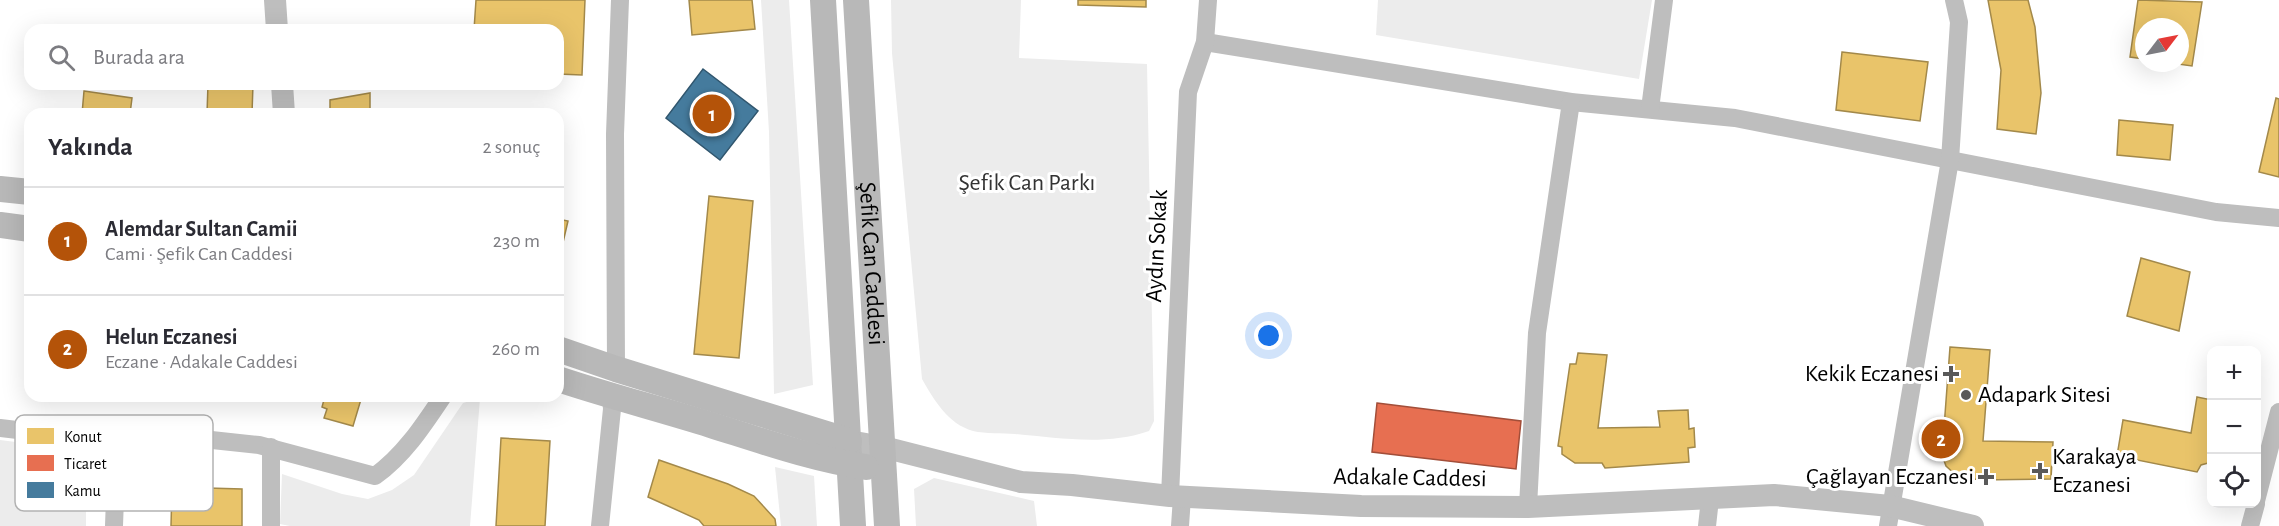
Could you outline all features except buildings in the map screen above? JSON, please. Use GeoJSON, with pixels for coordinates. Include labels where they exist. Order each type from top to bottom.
{"type":"FeatureCollection","features":[{"type":"Feature","properties":{"kind":"main road","name":"Şefik Can Caddesi"},"geometry":{"type":"LineString","coordinates":[[823,0],[853,526]]}},
{"type":"Feature","properties":{"kind":"main road","name":"Şefik Can Caddesi"},"geometry":{"type":"LineString","coordinates":[[856,0],[887,526]]}},
{"type":"Feature","properties":{"kind":"main road"},"geometry":{"type":"LineString","coordinates":[[0,189],[24,191]]}},
{"type":"Feature","properties":{"kind":"main road"},"geometry":{"type":"LineString","coordinates":[[0,225],[24,228]]}},
{"type":"Feature","properties":{"kind":"main road"},"geometry":{"type":"LineString","coordinates":[[564,351],[849,453]]}},
{"type":"Feature","properties":{"kind":"main road"},"geometry":{"type":"LineString","coordinates":[[564,381],[611,397],[849,453],[884,458]]}},
{"type":"Feature","properties":{"kind":"street"},"geometry":{"type":"LineString","coordinates":[[275,0],[277,24]]}},
{"type":"Feature","properties":{"kind":"street"},"geometry":{"type":"LineString","coordinates":[[616,369],[615,134],[620,0]]}},
{"type":"Feature","properties":{"kind":"street","name":"Aydın Sokak"},"geometry":{"type":"LineString","coordinates":[[1180,526],[1176,496],[1188,92],[1205,42],[1208,0]]}},
{"type":"Feature","properties":{"kind":"street"},"geometry":{"type":"LineString","coordinates":[[1650,109],[1664,0]]}},
{"type":"Feature","properties":{"kind":"street"},"geometry":{"type":"LineString","coordinates":[[1889,516],[1950,160],[1959,22],[1954,0]]}},
{"type":"Feature","properties":{"kind":"street"},"geometry":{"type":"LineString","coordinates":[[1205,42],[1571,102],[1735,118],[2216,212],[2279,218]]}},
{"type":"Feature","properties":{"kind":"street"},"geometry":{"type":"LineString","coordinates":[[282,90],[284,108]]}},
{"type":"Feature","properties":{"kind":"street"},"geometry":{"type":"LineString","coordinates":[[1528,507],[1537,333],[1571,102]]}},
{"type":"Feature","properties":{"kind":"street"},"geometry":{"type":"LineString","coordinates":[[600,526],[612,409],[611,397]]}},
{"type":"Feature","properties":{"kind":"street"},"geometry":{"type":"LineString","coordinates":[[213,439],[271,447],[375,476],[393,463],[439,402]]}},
{"type":"Feature","properties":{"kind":"street"},"geometry":{"type":"LineString","coordinates":[[2261,482],[2279,412]]}},
{"type":"Feature","properties":{"kind":"street"},"geometry":{"type":"LineString","coordinates":[[0,428],[15,430]]}},
{"type":"Feature","properties":{"kind":"street"},"geometry":{"type":"LineString","coordinates":[[271,447],[271,526]]}},
{"type":"Feature","properties":{"kind":"street","name":"Adakale Caddesi"},"geometry":{"type":"LineString","coordinates":[[884,458],[1021,482],[1176,496],[1361,506],[1528,507],[1774,495],[1889,516],[1973,526]]}},
{"type":"Feature","properties":{"kind":"street"},"geometry":{"type":"LineString","coordinates":[[1707,526],[1710,499]]}},
{"type":"Feature","properties":{"kind":"street"},"geometry":{"type":"LineString","coordinates":[[2250,526],[2254,508]]}},
{"type":"Feature","properties":{"kind":"street"},"geometry":{"type":"LineString","coordinates":[[114,526],[115,511]]}},
{"type":"Feature","properties":{"kind":"green space"},"geometry":{"type":"Polygon","coordinates":[[[761,0],[789,0],[813,385],[774,394],[769,132],[761,0]]]}},
{"type":"Feature","properties":{"kind":"green space","name":"Şefik Can Parkı"},"geometry":{"type":"Polygon","coordinates":[[[891,0],[1021,0],[1019,58],[1147,64],[1154,421],[1149,431],[1133,436],[1082,440],[973,431],[964,428],[949,417],[922,379],[892,53],[891,0]]]}},
{"type":"Feature","properties":{"kind":"green space"},"geometry":{"type":"Polygon","coordinates":[[[1378,0],[1652,0],[1639,79],[1376,35],[1378,0]]]}},
{"type":"Feature","properties":{"kind":"green space"},"geometry":{"type":"Polygon","coordinates":[[[480,402],[470,526],[290,526],[280,524],[282,474],[342,494],[368,499],[392,490],[414,475],[463,403],[480,402]]]}},
{"type":"Feature","properties":{"kind":"green space"},"geometry":{"type":"Polygon","coordinates":[[[0,440],[15,442],[15,511],[86,511],[86,526],[0,526],[0,440]]]}},
{"type":"Feature","properties":{"kind":"green space"},"geometry":{"type":"Polygon","coordinates":[[[775,467],[814,476],[817,526],[781,526],[775,467]]]}},
{"type":"Feature","properties":{"kind":"green space"},"geometry":{"type":"Polygon","coordinates":[[[934,478],[1034,501],[1037,526],[916,526],[914,489],[934,478]]]}},
{"type":"Feature","properties":{"kind":"place","name":"Alemdar Sultan Camii"},"geometry":{"type":"Point","coordinates":[712,114]}},
{"type":"Feature","properties":{"kind":"place","name":"Kekik Eczanesi"},"geometry":{"type":"Point","coordinates":[1951,374]}},
{"type":"Feature","properties":{"kind":"place","name":"Adapark Sitesi"},"geometry":{"type":"Point","coordinates":[1966,395]}},
{"type":"Feature","properties":{"kind":"place","name":"Helun Eczanesi"},"geometry":{"type":"Point","coordinates":[1941,439]}},
{"type":"Feature","properties":{"kind":"place","name":"Karakaya Eczanesi"},"geometry":{"type":"Point","coordinates":[2040,471]}},
{"type":"Feature","properties":{"kind":"place","name":"Çağlayan Eczanesi"},"geometry":{"type":"Point","coordinates":[1986,477]}}]}
